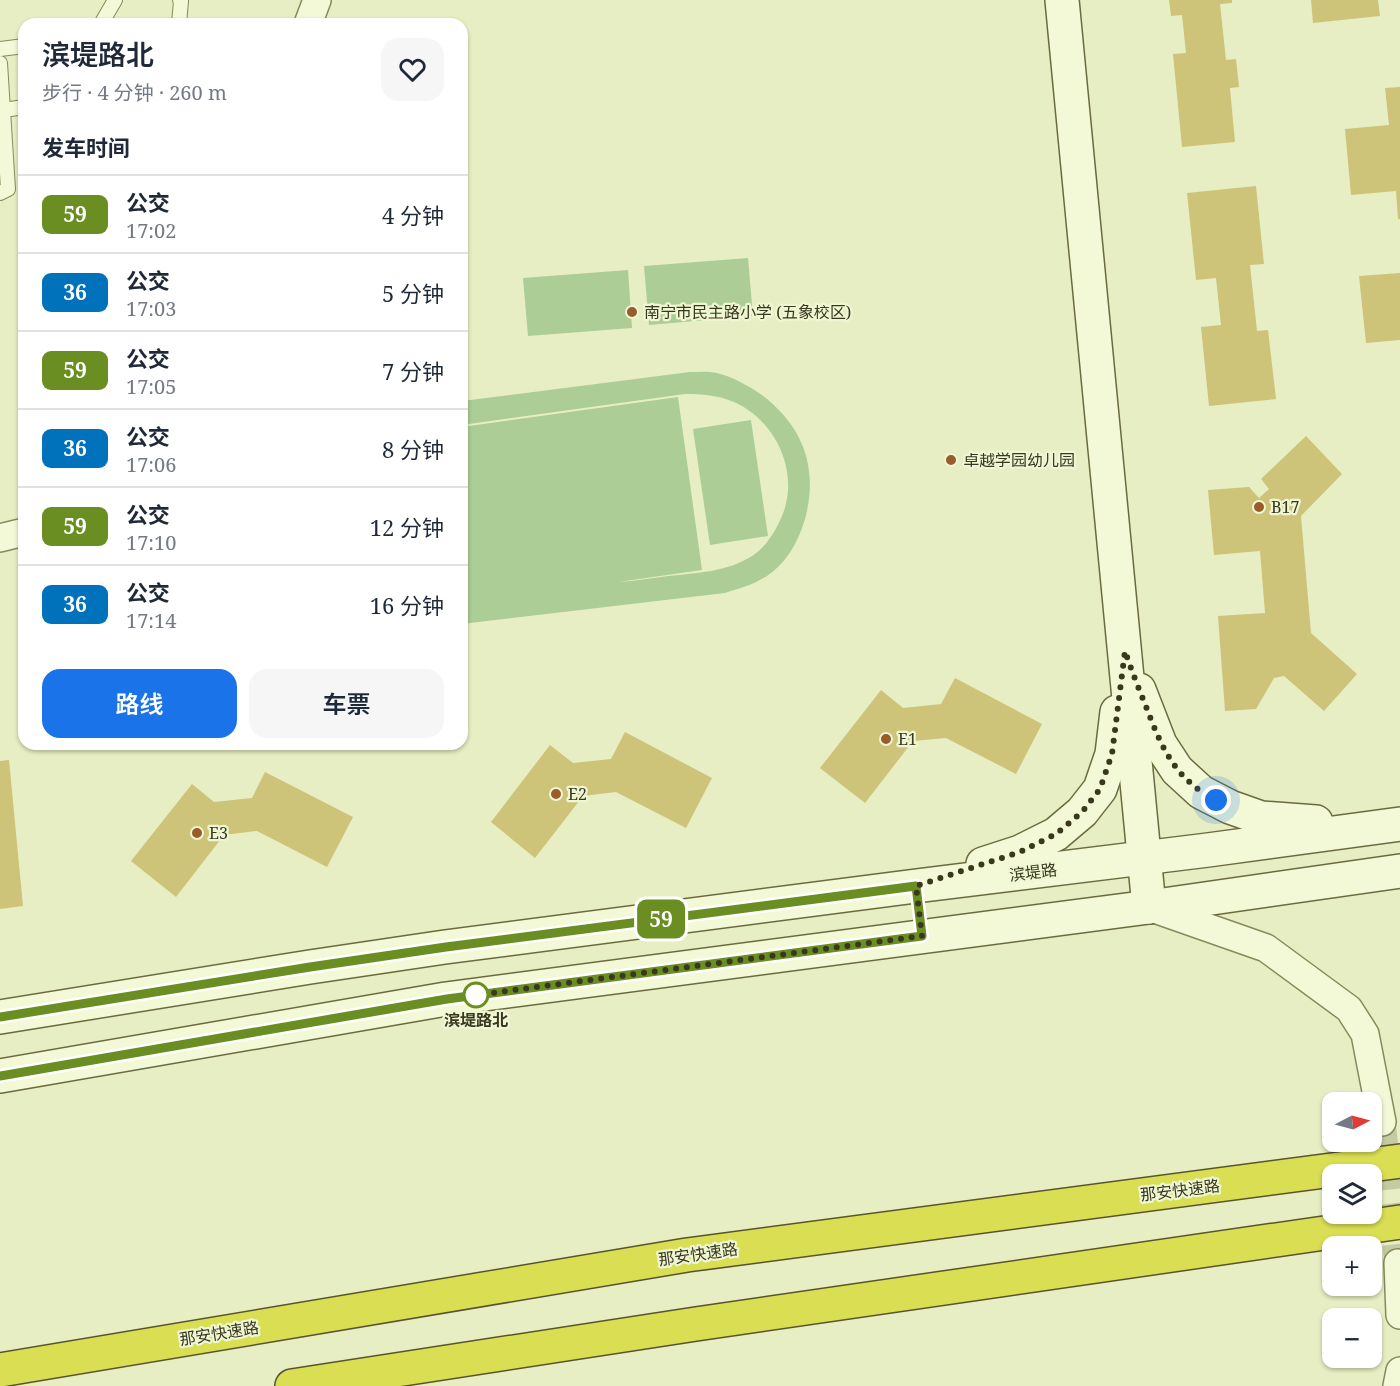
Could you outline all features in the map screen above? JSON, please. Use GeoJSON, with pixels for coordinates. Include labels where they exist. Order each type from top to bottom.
{"type":"FeatureCollection","features":[{"type":"Feature","properties":{"kind":"highway","name":"那安快速路"},"geometry":{"type":"LineString","coordinates":[[0,1370],[687,1255],[1400,1161]]}},
{"type":"Feature","properties":{"kind":"highway"},"geometry":{"type":"LineString","coordinates":[[292,1386],[707,1322],[1400,1222]]}},
{"type":"Feature","properties":{"kind":"street"},"geometry":{"type":"LineString","coordinates":[[310,18],[317,0]]}},
{"type":"Feature","properties":{"kind":"street"},"geometry":{"type":"LineString","coordinates":[[1062,0],[1149,907]]}},
{"type":"Feature","properties":{"kind":"street"},"geometry":{"type":"LineString","coordinates":[[0,538],[18,534]]}},
{"type":"Feature","properties":{"kind":"street"},"geometry":{"type":"LineString","coordinates":[[0,1076],[447,999],[1149,907],[1394,872],[1391,825],[1261,818],[1230,807],[1201,792],[1177,770],[1160,744],[1125,651]]}},
{"type":"Feature","properties":{"kind":"street"},"geometry":{"type":"LineString","coordinates":[[922,936],[916,886],[1020,852],[1056,834],[1082,812],[1100,789],[1112,754],[1125,651]]}},
{"type":"Feature","properties":{"kind":"street","name":"滨堤路"},"geometry":{"type":"LineString","coordinates":[[0,1017],[446,947],[1391,825]]}},
{"type":"Feature","properties":{"kind":"street"},"geometry":{"type":"LineString","coordinates":[[1149,907],[1266,948],[1349,1010],[1365,1034],[1376,1092]]}},
{"type":"Feature","properties":{"kind":"street"},"geometry":{"type":"LineString","coordinates":[[1398,1263],[1400,1315]]}},
{"type":"Feature","properties":{"kind":"street"},"geometry":{"type":"LineString","coordinates":[[1397,1386],[1400,1371]]}},
{"type":"Feature","properties":{"kind":"lane"},"geometry":{"type":"LineString","coordinates":[[104,18],[114,0]]}},
{"type":"Feature","properties":{"kind":"lane"},"geometry":{"type":"LineString","coordinates":[[180,0],[180,18]]}},
{"type":"Feature","properties":{"kind":"lane"},"geometry":{"type":"LineString","coordinates":[[0,49],[18,47]]}},
{"type":"Feature","properties":{"kind":"lane"},"geometry":{"type":"LineString","coordinates":[[0,63],[8,189],[0,193]]}},
{"type":"Feature","properties":{"kind":"lane"},"geometry":{"type":"LineString","coordinates":[[4,110],[18,108]]}},
{"type":"Feature","properties":{"kind":"green space"},"geometry":{"type":"Polygon","coordinates":[[[748,258],[753,316],[649,325],[644,266],[748,258]]]}},
{"type":"Feature","properties":{"kind":"green space"},"geometry":{"type":"Polygon","coordinates":[[[628,270],[632,328],[528,336],[523,278],[628,270]]]}},
{"type":"Feature","properties":{"kind":"green space"},"geometry":{"type":"Polygon","coordinates":[[[690,372],[717,373],[729,377],[762,395],[776,407],[796,432],[803,446],[810,477],[810,493],[802,528],[784,561],[771,573],[749,585],[725,593],[468,623],[468,426],[678,397],[702,570],[618,582],[722,569],[752,556],[766,544],[782,516],[787,500],[788,483],[781,450],[773,435],[749,411],[722,398],[685,394],[468,424],[468,400],[690,372]]]}},
{"type":"Feature","properties":{"kind":"green space"},"geometry":{"type":"Polygon","coordinates":[[[751,420],[768,536],[710,545],[693,429],[751,420]]]}},
{"type":"Feature","properties":{"kind":"building"},"geometry":{"type":"Polygon","coordinates":[[[1169,0],[1232,0],[1232,3],[1220,4],[1226,60],[1236,59],[1239,87],[1230,88],[1235,142],[1182,147],[1173,54],[1186,53],[1182,15],[1171,16],[1169,0]]]}},
{"type":"Feature","properties":{"kind":"building"},"geometry":{"type":"Polygon","coordinates":[[[1311,0],[1378,0],[1380,16],[1313,23],[1311,0]]]}},
{"type":"Feature","properties":{"kind":"building"},"geometry":{"type":"Polygon","coordinates":[[[1400,87],[1400,219],[1398,219],[1396,191],[1351,195],[1345,129],[1389,125],[1385,88],[1400,87]]]}},
{"type":"Feature","properties":{"kind":"building"},"geometry":{"type":"Polygon","coordinates":[[[1256,186],[1264,264],[1250,265],[1257,331],[1268,330],[1276,399],[1209,406],[1201,327],[1221,325],[1216,278],[1196,280],[1187,193],[1256,186]]]}},
{"type":"Feature","properties":{"kind":"building"},"geometry":{"type":"Polygon","coordinates":[[[1400,273],[1400,340],[1366,343],[1359,276],[1400,273]]]}},
{"type":"Feature","properties":{"kind":"building"},"geometry":{"type":"Polygon","coordinates":[[[1306,436],[1342,474],[1301,516],[1311,633],[1357,674],[1324,711],[1284,676],[1274,678],[1256,709],[1225,711],[1218,616],[1265,613],[1260,551],[1214,555],[1208,490],[1249,487],[1259,498],[1269,489],[1261,479],[1306,436]]]}},
{"type":"Feature","properties":{"kind":"building","name":"E1"},"geometry":{"type":"Polygon","coordinates":[[[955,678],[1042,724],[1016,774],[946,738],[913,741],[865,803],[820,768],[881,690],[903,708],[941,704],[955,678]]]}},
{"type":"Feature","properties":{"kind":"building","name":"E2"},"geometry":{"type":"Polygon","coordinates":[[[625,732],[712,778],[686,828],[616,792],[583,796],[535,858],[491,822],[550,745],[573,763],[611,759],[625,732]]]}},
{"type":"Feature","properties":{"kind":"building"},"geometry":{"type":"Polygon","coordinates":[[[9,760],[23,906],[0,909],[0,761],[9,760]]]}},
{"type":"Feature","properties":{"kind":"building","name":"E3"},"geometry":{"type":"Polygon","coordinates":[[[265,772],[353,817],[327,867],[257,831],[224,835],[176,897],[131,861],[192,784],[214,802],[252,798],[265,772]]]}},
{"type":"Feature","properties":{"kind":"tunnel"},"geometry":{"type":"LineString","coordinates":[[1382,1122],[1398,1263]]}},
{"type":"Feature","properties":{"kind":"bus line","name":"59"},"geometry":{"type":"LineString","coordinates":[[0,1017],[446,947],[916,886],[922,936],[447,999],[0,1076]]}},
{"type":"Feature","properties":{"kind":"place","name":"南宁市民主路小学 (五象校区)"},"geometry":{"type":"Point","coordinates":[632,312]}},
{"type":"Feature","properties":{"kind":"place","name":"卓越学园幼儿园"},"geometry":{"type":"Point","coordinates":[951,460]}},
{"type":"Feature","properties":{"kind":"place","name":"B17"},"geometry":{"type":"Point","coordinates":[1259,507]}},
{"type":"Feature","properties":{"kind":"place","name":"E1"},"geometry":{"type":"Point","coordinates":[886,739]}},
{"type":"Feature","properties":{"kind":"place","name":"E2"},"geometry":{"type":"Point","coordinates":[556,794]}},
{"type":"Feature","properties":{"kind":"place","name":"E3"},"geometry":{"type":"Point","coordinates":[197,833]}},
{"type":"Feature","properties":{"kind":"place","name":"滨堤路北"},"geometry":{"type":"Point","coordinates":[476,995]}},
{"type":"Feature","properties":{"kind":"route"},"geometry":{"type":"LineString","coordinates":[[476,995],[469,996],[922,936],[916,886],[1020,852],[1056,834],[1082,812],[1100,789],[1112,754],[1125,651],[1160,744],[1177,770],[1201,792],[1216,800]]}}]}
